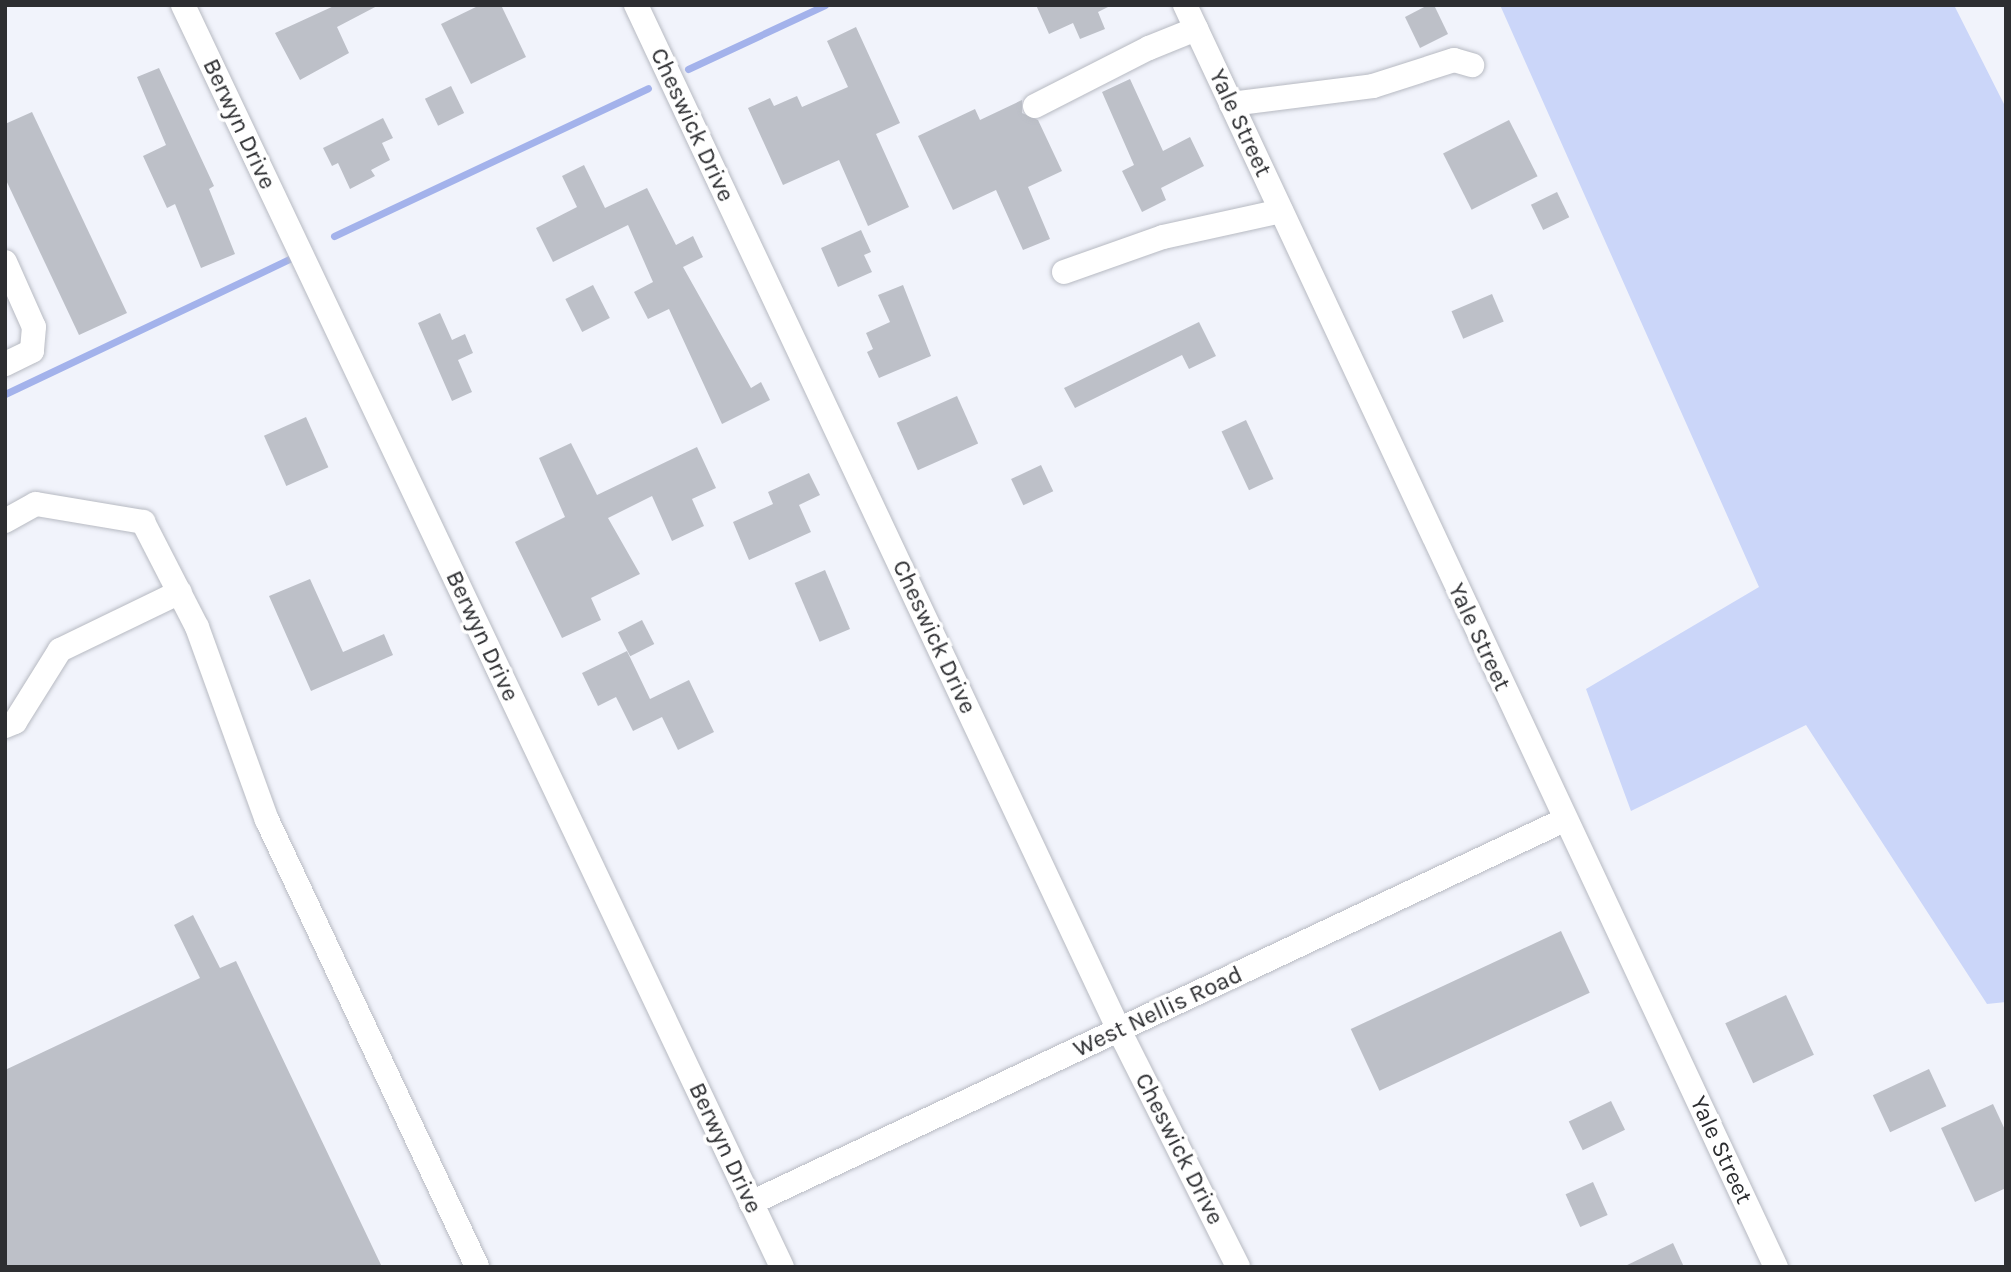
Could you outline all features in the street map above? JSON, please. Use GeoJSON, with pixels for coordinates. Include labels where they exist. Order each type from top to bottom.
{"type":"FeatureCollection","features":[{"type":"Feature","properties":{"kind":"street","name":"Berwyn Drive"},"geometry":{"type":"LineString","coordinates":[[183,5],[782,1267]]}},
{"type":"Feature","properties":{"kind":"street","name":"Cheswick Drive"},"geometry":{"type":"LineString","coordinates":[[636,5],[1119,1030],[1238,1267]]}},
{"type":"Feature","properties":{"kind":"street","name":"Yale Street"},"geometry":{"type":"LineString","coordinates":[[1185,5],[1564,820],[1776,1267]]}},
{"type":"Feature","properties":{"kind":"street"},"geometry":{"type":"LineString","coordinates":[[1035,106],[1149,48],[1196,30]]}},
{"type":"Feature","properties":{"kind":"street"},"geometry":{"type":"LineString","coordinates":[[1231,104],[1373,86],[1454,60],[1472,65]]}},
{"type":"Feature","properties":{"kind":"street"},"geometry":{"type":"LineString","coordinates":[[1064,272],[1163,237],[1281,211]]}},
{"type":"Feature","properties":{"kind":"street"},"geometry":{"type":"LineString","coordinates":[[5,262],[34,327],[32,351],[5,364]]}},
{"type":"Feature","properties":{"kind":"street"},"geometry":{"type":"LineString","coordinates":[[5,520],[36,504],[143,522],[197,626],[267,820],[477,1267]]}},
{"type":"Feature","properties":{"kind":"street"},"geometry":{"type":"LineString","coordinates":[[5,726],[15,722],[60,650],[180,592]]}},
{"type":"Feature","properties":{"kind":"street","name":"West Nellis Road"},"geometry":{"type":"LineString","coordinates":[[751,1203],[1564,820]]}},
{"type":"Feature","properties":{"kind":"shaded area"},"geometry":{"type":"Polygon","coordinates":[[[1500,5],[1954,5],[2006,108],[2006,1002],[1987,1004],[1806,725],[1631,811],[1586,689],[1759,587],[1500,5]]]}},
{"type":"Feature","properties":{"kind":"building"},"geometry":{"type":"Polygon","coordinates":[[[336,5],[379,5],[337,27],[349,53],[300,80],[275,33],[336,5]]]}},
{"type":"Feature","properties":{"kind":"building"},"geometry":{"type":"Polygon","coordinates":[[[480,5],[501,5],[526,57],[471,84],[441,24],[480,5]]]}},
{"type":"Feature","properties":{"kind":"building"},"geometry":{"type":"Polygon","coordinates":[[[1036,5],[1112,5],[1098,12],[1105,29],[1080,39],[1073,23],[1049,34],[1036,5]]]}},
{"type":"Feature","properties":{"kind":"building"},"geometry":{"type":"Polygon","coordinates":[[[1428,5],[1434,5],[1448,34],[1420,48],[1405,17],[1428,5]]]}},
{"type":"Feature","properties":{"kind":"building"},"geometry":{"type":"Polygon","coordinates":[[[856,27],[900,123],[876,134],[909,207],[868,226],[839,160],[783,185],[748,108],[770,98],[774,106],[797,96],[802,107],[848,87],[827,41],[856,27]]]}},
{"type":"Feature","properties":{"kind":"building"},"geometry":{"type":"Polygon","coordinates":[[[159,68],[214,186],[209,189],[235,254],[201,268],[175,204],[167,208],[143,156],[166,145],[137,77],[159,68]]]}},
{"type":"Feature","properties":{"kind":"building"},"geometry":{"type":"Polygon","coordinates":[[[1130,79],[1163,151],[1190,137],[1204,166],[1161,188],[1166,200],[1142,212],[1122,171],[1134,165],[1102,92],[1130,79]]]}},
{"type":"Feature","properties":{"kind":"building"},"geometry":{"type":"Polygon","coordinates":[[[451,86],[464,113],[438,126],[425,99],[451,86]]]}},
{"type":"Feature","properties":{"kind":"building"},"geometry":{"type":"Polygon","coordinates":[[[1022,100],[1022,113],[1038,120],[1062,171],[1028,187],[1050,239],[1023,250],[996,190],[953,210],[918,136],[975,109],[980,120],[1022,100]]]}},
{"type":"Feature","properties":{"kind":"building"},"geometry":{"type":"Polygon","coordinates":[[[32,112],[127,313],[79,335],[5,178],[5,124],[32,112]]]}},
{"type":"Feature","properties":{"kind":"building"},"geometry":{"type":"Polygon","coordinates":[[[383,118],[393,138],[382,143],[390,160],[371,170],[375,176],[350,189],[338,163],[332,166],[323,148],[383,118]]]}},
{"type":"Feature","properties":{"kind":"building"},"geometry":{"type":"Polygon","coordinates":[[[1509,120],[1538,176],[1472,210],[1443,154],[1509,120]]]}},
{"type":"Feature","properties":{"kind":"building"},"geometry":{"type":"Polygon","coordinates":[[[584,165],[605,208],[647,188],[676,245],[693,236],[703,257],[683,267],[751,388],[761,382],[770,400],[722,424],[669,309],[648,319],[634,292],[653,282],[628,225],[553,262],[536,228],[577,207],[562,176],[584,165]]]}},
{"type":"Feature","properties":{"kind":"building"},"geometry":{"type":"Polygon","coordinates":[[[1557,192],[1569,217],[1543,230],[1531,205],[1557,192]]]}},
{"type":"Feature","properties":{"kind":"building"},"geometry":{"type":"Polygon","coordinates":[[[861,230],[871,252],[864,255],[872,272],[838,287],[821,248],[861,230]]]}},
{"type":"Feature","properties":{"kind":"building"},"geometry":{"type":"Polygon","coordinates":[[[593,285],[610,318],[582,332],[565,299],[593,285]]]}},
{"type":"Feature","properties":{"kind":"building"},"geometry":{"type":"Polygon","coordinates":[[[903,285],[931,356],[879,378],[867,352],[873,349],[866,333],[890,322],[878,295],[903,285]]]}},
{"type":"Feature","properties":{"kind":"building"},"geometry":{"type":"Polygon","coordinates":[[[1492,294],[1504,322],[1463,339],[1451,311],[1492,294]]]}},
{"type":"Feature","properties":{"kind":"building"},"geometry":{"type":"Polygon","coordinates":[[[440,313],[452,340],[465,334],[473,353],[458,360],[472,392],[452,401],[418,323],[440,313]]]}},
{"type":"Feature","properties":{"kind":"building"},"geometry":{"type":"Polygon","coordinates":[[[1199,322],[1216,356],[1189,369],[1182,355],[1075,408],[1064,388],[1199,322]]]}},
{"type":"Feature","properties":{"kind":"building"},"geometry":{"type":"Polygon","coordinates":[[[957,396],[978,444],[918,470],[897,423],[957,396]]]}},
{"type":"Feature","properties":{"kind":"building"},"geometry":{"type":"Polygon","coordinates":[[[306,417],[328,467],[286,486],[264,436],[306,417]]]}},
{"type":"Feature","properties":{"kind":"building"},"geometry":{"type":"Polygon","coordinates":[[[1246,420],[1273,479],[1249,490],[1222,431],[1246,420]]]}},
{"type":"Feature","properties":{"kind":"building"},"geometry":{"type":"Polygon","coordinates":[[[571,443],[597,495],[697,447],[716,488],[692,499],[704,526],[672,541],[652,496],[608,518],[640,574],[591,598],[601,620],[562,638],[515,542],[565,517],[539,458],[571,443]]]}},
{"type":"Feature","properties":{"kind":"building"},"geometry":{"type":"Polygon","coordinates":[[[1041,465],[1053,491],[1023,505],[1011,479],[1041,465]]]}},
{"type":"Feature","properties":{"kind":"building"},"geometry":{"type":"Polygon","coordinates":[[[809,473],[820,495],[799,505],[811,532],[749,560],[733,522],[773,504],[768,492],[809,473]]]}},
{"type":"Feature","properties":{"kind":"building"},"geometry":{"type":"Polygon","coordinates":[[[825,570],[850,629],[820,642],[795,583],[825,570]]]}},
{"type":"Feature","properties":{"kind":"building"},"geometry":{"type":"Polygon","coordinates":[[[310,579],[343,652],[384,634],[393,655],[311,691],[269,596],[310,579]]]}},
{"type":"Feature","properties":{"kind":"building"},"geometry":{"type":"Polygon","coordinates":[[[642,620],[654,644],[630,656],[618,632],[642,620]]]}},
{"type":"Feature","properties":{"kind":"building"},"geometry":{"type":"Polygon","coordinates":[[[627,651],[650,699],[689,680],[714,732],[678,750],[662,717],[633,731],[616,697],[598,706],[582,673],[627,651]]]}},
{"type":"Feature","properties":{"kind":"building"},"geometry":{"type":"Polygon","coordinates":[[[193,915],[220,968],[236,961],[382,1267],[5,1267],[5,1070],[200,978],[174,925],[193,915]]]}},
{"type":"Feature","properties":{"kind":"building"},"geometry":{"type":"Polygon","coordinates":[[[1561,931],[1590,993],[1379,1091],[1351,1029],[1561,931]]]}},
{"type":"Feature","properties":{"kind":"building"},"geometry":{"type":"Polygon","coordinates":[[[1786,995],[1814,1055],[1753,1083],[1725,1023],[1786,995]]]}},
{"type":"Feature","properties":{"kind":"building"},"geometry":{"type":"Polygon","coordinates":[[[1929,1069],[1946,1106],[1890,1132],[1873,1095],[1929,1069]]]}},
{"type":"Feature","properties":{"kind":"building"},"geometry":{"type":"Polygon","coordinates":[[[1611,1101],[1625,1130],[1583,1150],[1569,1122],[1611,1101]]]}},
{"type":"Feature","properties":{"kind":"building"},"geometry":{"type":"Polygon","coordinates":[[[1993,1104],[2006,1132],[2006,1188],[1975,1202],[1941,1128],[1993,1104]]]}},
{"type":"Feature","properties":{"kind":"building"},"geometry":{"type":"Polygon","coordinates":[[[1593,1182],[1608,1215],[1580,1227],[1566,1194],[1593,1182]]]}},
{"type":"Feature","properties":{"kind":"building"},"geometry":{"type":"Polygon","coordinates":[[[1673,1243],[1684,1267],[1623,1267],[1673,1243]]]}},
{"type":"Feature","properties":{"kind":"waterway"},"geometry":{"type":"LineString","coordinates":[[688,69],[825,5]]}},
{"type":"Feature","properties":{"kind":"waterway"},"geometry":{"type":"LineString","coordinates":[[334,236],[648,88]]}},
{"type":"Feature","properties":{"kind":"waterway"},"geometry":{"type":"LineString","coordinates":[[5,394],[293,257]]}}]}
